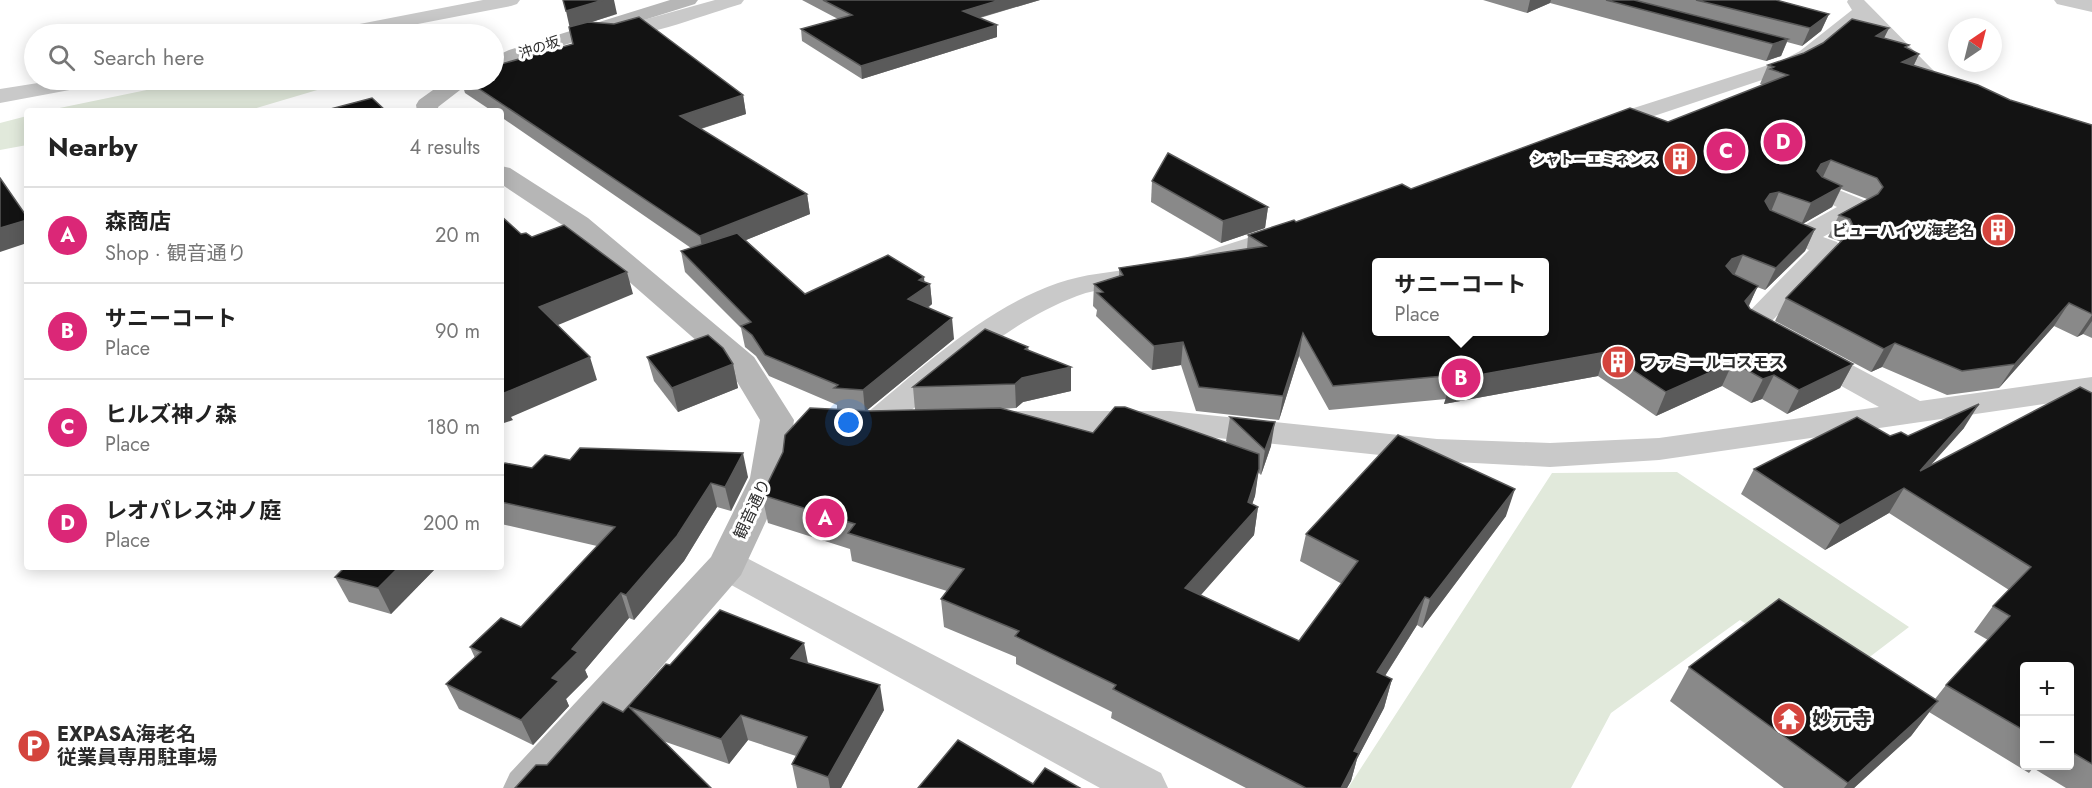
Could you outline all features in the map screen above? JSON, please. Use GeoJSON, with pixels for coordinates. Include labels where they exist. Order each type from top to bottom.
{"type":"FeatureCollection","features":[{"type":"Feature","properties":{"kind":"main road","name":"沖の坂"},"geometry":{"type":"LineString","coordinates":[[504,59],[689,0]]}},
{"type":"Feature","properties":{"kind":"main road"},"geometry":{"type":"LineString","coordinates":[[428,108],[427,105],[445,90]]}},
{"type":"Feature","properties":{"kind":"main road"},"geometry":{"type":"LineString","coordinates":[[504,175],[579,224],[743,364],[826,423]]}},
{"type":"Feature","properties":{"kind":"main road","name":"観音通り"},"geometry":{"type":"LineString","coordinates":[[527,788],[727,565],[768,478],[826,423]]}},
{"type":"Feature","properties":{"kind":"street"},"geometry":{"type":"LineString","coordinates":[[390,24],[511,0]]}},
{"type":"Feature","properties":{"kind":"street"},"geometry":{"type":"LineString","coordinates":[[595,30],[604,33],[627,30],[735,0]]}},
{"type":"Feature","properties":{"kind":"street"},"geometry":{"type":"LineString","coordinates":[[2063,0],[2092,6]]}},
{"type":"Feature","properties":{"kind":"street"},"geometry":{"type":"LineString","coordinates":[[1574,135],[1762,73],[1796,52],[1858,5],[1928,76],[1972,97]]}},
{"type":"Feature","properties":{"kind":"street"},"geometry":{"type":"LineString","coordinates":[[0,96],[34,90]]}},
{"type":"Feature","properties":{"kind":"street"},"geometry":{"type":"LineString","coordinates":[[1803,237],[1857,207],[1822,191]]}},
{"type":"Feature","properties":{"kind":"street"},"geometry":{"type":"LineString","coordinates":[[1770,224],[1827,248],[1756,300],[1752,324],[1914,412]]}},
{"type":"Feature","properties":{"kind":"street"},"geometry":{"type":"LineString","coordinates":[[826,423],[987,332],[1026,307],[1068,289],[1164,273],[1308,225]]}},
{"type":"Feature","properties":{"kind":"street"},"geometry":{"type":"LineString","coordinates":[[966,423],[1094,420],[1170,422],[1437,450],[1550,455],[1659,449],[2092,387]]}},
{"type":"Feature","properties":{"kind":"street"},"geometry":{"type":"LineString","coordinates":[[826,423],[920,424]]}},
{"type":"Feature","properties":{"kind":"street"},"geometry":{"type":"LineString","coordinates":[[727,565],[1144,788]]}},
{"type":"Feature","properties":{"kind":"shaded area"},"geometry":{"type":"Polygon","coordinates":[[[147,90],[317,90],[256,108],[60,108],[147,90]]]}},
{"type":"Feature","properties":{"kind":"shaded area"},"geometry":{"type":"Polygon","coordinates":[[[24,117],[24,146],[0,150],[0,123],[24,117]]]}},
{"type":"Feature","properties":{"kind":"shaded area"},"geometry":{"type":"Polygon","coordinates":[[[1677,472],[1909,627],[1838,681],[1740,620],[1611,713],[1571,788],[1348,788],[1552,473],[1677,472]]]}},
{"type":"Feature","properties":{"kind":"building"},"geometry":{"type":"Polygon","coordinates":[[[563,0],[603,0],[566,11],[563,0]]]}},
{"type":"Feature","properties":{"kind":"building"},"geometry":{"type":"Polygon","coordinates":[[[823,0],[1000,0],[963,11],[997,25],[861,66],[801,29],[852,15],[823,0]]]}},
{"type":"Feature","properties":{"kind":"building"},"geometry":{"type":"Polygon","coordinates":[[[1606,0],[1634,0],[1788,39],[1773,44],[1606,0]]]}},
{"type":"Feature","properties":{"kind":"building"},"geometry":{"type":"Polygon","coordinates":[[[1696,0],[1776,0],[1829,14],[1810,28],[1696,0]]]}},
{"type":"Feature","properties":{"kind":"building"},"geometry":{"type":"Polygon","coordinates":[[[639,17],[743,95],[680,116],[807,194],[700,236],[481,90],[504,90],[504,63],[573,44],[569,27],[588,22],[614,24],[639,17]]]}},
{"type":"Feature","properties":{"kind":"building"},"geometry":{"type":"Polygon","coordinates":[[[1852,19],[1889,28],[1876,36],[1909,45],[1905,47],[1919,54],[1902,62],[1978,85],[2010,100],[2092,125],[2092,314],[2069,303],[2015,364],[1962,371],[1895,343],[1884,349],[1786,298],[1854,228],[1850,219],[1839,215],[1878,194],[1883,187],[1877,178],[1831,160],[1821,164],[1817,171],[1822,177],[1842,186],[1811,203],[1779,192],[1770,194],[1765,201],[1770,210],[1815,229],[1776,268],[1743,255],[1732,259],[1726,266],[1733,274],[1758,286],[1745,301],[1750,309],[1853,364],[1799,390],[1774,375],[1763,379],[1733,362],[1666,392],[1606,352],[1451,380],[1456,375],[1333,386],[1303,333],[1283,396],[1199,387],[1183,342],[1154,346],[1097,293],[1103,292],[1094,284],[1123,275],[1119,268],[1266,246],[1248,235],[1294,220],[1296,222],[1402,184],[1411,189],[1630,108],[1668,122],[1788,75],[1770,69],[1774,67],[1768,65],[1804,53],[1823,43],[1852,19]]]}},
{"type":"Feature","properties":{"kind":"building"},"geometry":{"type":"Polygon","coordinates":[[[372,98],[383,108],[334,108],[372,98]]]}},
{"type":"Feature","properties":{"kind":"building"},"geometry":{"type":"Polygon","coordinates":[[[1168,153],[1268,207],[1223,221],[1152,181],[1168,153]]]}},
{"type":"Feature","properties":{"kind":"building"},"geometry":{"type":"Polygon","coordinates":[[[0,178],[24,213],[24,221],[0,228],[0,178]]]}},
{"type":"Feature","properties":{"kind":"building"},"geometry":{"type":"Polygon","coordinates":[[[504,219],[521,234],[526,233],[532,237],[564,225],[627,272],[539,307],[590,357],[504,393],[504,219]]]}},
{"type":"Feature","properties":{"kind":"building"},"geometry":{"type":"Polygon","coordinates":[[[737,233],[805,294],[888,255],[924,277],[919,280],[930,284],[908,299],[952,318],[863,390],[834,388],[838,385],[765,355],[752,335],[741,326],[751,322],[681,251],[737,233]]]}},
{"type":"Feature","properties":{"kind":"building"},"geometry":{"type":"Polygon","coordinates":[[[985,329],[1028,347],[1025,349],[1071,367],[1022,378],[1015,384],[913,387],[985,329]]]}},
{"type":"Feature","properties":{"kind":"building"},"geometry":{"type":"Polygon","coordinates":[[[708,335],[723,348],[733,364],[672,388],[647,357],[708,335]]]}},
{"type":"Feature","properties":{"kind":"building"},"geometry":{"type":"Polygon","coordinates":[[[2080,387],[2092,393],[2092,764],[2074,753],[2074,662],[2020,662],[2020,728],[1946,685],[2010,616],[1993,606],[2031,567],[1904,488],[1840,525],[1754,469],[1857,417],[1890,436],[1901,432],[1908,436],[1979,404],[1920,471],[2080,387]]]}},
{"type":"Feature","properties":{"kind":"building"},"geometry":{"type":"Polygon","coordinates":[[[1115,407],[1125,407],[1259,454],[1259,469],[1248,502],[1258,507],[1185,588],[1299,641],[1358,561],[1306,534],[1398,435],[1515,489],[1430,599],[1425,597],[1377,672],[1392,679],[1354,751],[1359,753],[1341,788],[1306,788],[1113,689],[1116,685],[1015,636],[1019,631],[941,599],[964,569],[848,533],[855,524],[762,495],[783,452],[785,435],[810,408],[871,411],[1000,408],[1093,433],[1115,407]]]}},
{"type":"Feature","properties":{"kind":"building"},"geometry":{"type":"Polygon","coordinates":[[[1230,417],[1275,422],[1265,450],[1230,417]]]}},
{"type":"Feature","properties":{"kind":"building"},"geometry":{"type":"Polygon","coordinates":[[[580,448],[743,453],[725,487],[711,483],[677,536],[626,595],[621,593],[572,649],[578,652],[552,678],[559,681],[521,720],[446,684],[481,652],[470,647],[501,618],[521,627],[615,527],[504,503],[505,463],[532,468],[545,455],[570,460],[580,448]]]}},
{"type":"Feature","properties":{"kind":"building"},"geometry":{"type":"Polygon","coordinates":[[[342,570],[396,570],[378,588],[335,577],[342,570]]]}},
{"type":"Feature","properties":{"kind":"building"},"geometry":{"type":"Polygon","coordinates":[[[1779,599],[1938,701],[1848,783],[1689,667],[1779,599]]]}},
{"type":"Feature","properties":{"kind":"building"},"geometry":{"type":"Polygon","coordinates":[[[720,610],[804,643],[791,658],[880,685],[828,777],[792,764],[807,737],[741,715],[721,739],[629,707],[711,788],[515,788],[536,765],[547,765],[603,702],[623,712],[666,664],[670,665],[720,610]]]}},
{"type":"Feature","properties":{"kind":"building"},"geometry":{"type":"Polygon","coordinates":[[[958,740],[1033,784],[1045,768],[1080,788],[918,788],[958,740]]]}},
{"type":"Feature","properties":{"kind":"place","name":"レオパレス沖ノ庭"},"geometry":{"type":"Point","coordinates":[1783,142]}},
{"type":"Feature","properties":{"kind":"place","name":"ヒルズ神ノ森"},"geometry":{"type":"Point","coordinates":[1726,151]}},
{"type":"Feature","properties":{"kind":"place","name":"シャトーエミネンス"},"geometry":{"type":"Point","coordinates":[1680,159]}},
{"type":"Feature","properties":{"kind":"place","name":"ビューハイツ海老名"},"geometry":{"type":"Point","coordinates":[1998,230]}},
{"type":"Feature","properties":{"kind":"place","name":"ファミールコスモス"},"geometry":{"type":"Point","coordinates":[1618,362]}},
{"type":"Feature","properties":{"kind":"place","name":"サニーコート"},"geometry":{"type":"Point","coordinates":[1461,378]}},
{"type":"Feature","properties":{"kind":"place","name":"森商店"},"geometry":{"type":"Point","coordinates":[825,518]}},
{"type":"Feature","properties":{"kind":"place","name":"妙元寺"},"geometry":{"type":"Point","coordinates":[1789,719]}},
{"type":"Feature","properties":{"kind":"place","name":"EXPASA海老名 従業員専用駐車場"},"geometry":{"type":"Point","coordinates":[34,746]}}]}
